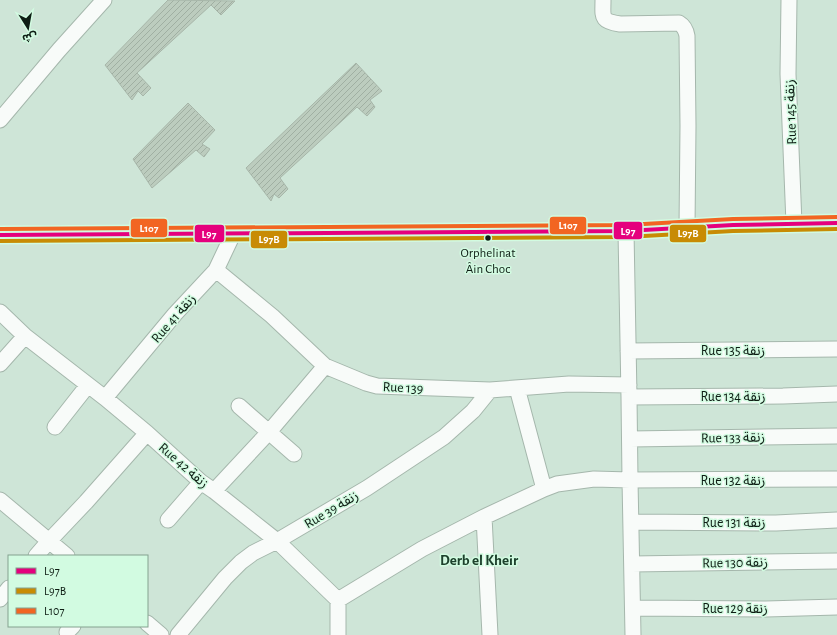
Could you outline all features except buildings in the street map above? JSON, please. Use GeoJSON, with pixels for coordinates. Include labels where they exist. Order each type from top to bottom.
{"type":"FeatureCollection","features":[{"type":"Feature","properties":{"kind":"street"},"geometry":{"type":"LineString","coordinates":[[0,120],[104,0]]}},
{"type":"Feature","properties":{"kind":"street"},"geometry":{"type":"LineString","coordinates":[[603,0],[603,16],[611,23],[679,23],[686,30],[688,126],[687,227]]}},
{"type":"Feature","properties":{"kind":"street","name":"Rue 145 زنقة"},"geometry":{"type":"LineString","coordinates":[[789,0],[788,74],[794,224]]}},
{"type":"Feature","properties":{"kind":"street"},"geometry":{"type":"LineString","coordinates":[[0,235],[626,231],[687,227],[837,224]]}},
{"type":"Feature","properties":{"kind":"street"},"geometry":{"type":"LineString","coordinates":[[626,231],[633,635]]}},
{"type":"Feature","properties":{"kind":"street","name":"Rue 41 زنقة"},"geometry":{"type":"LineString","coordinates":[[105,398],[175,314],[216,270],[233,234]]}},
{"type":"Feature","properties":{"kind":"street","name":"Rue 139"},"geometry":{"type":"LineString","coordinates":[[216,270],[272,316],[325,366],[366,383],[377,386],[490,390],[569,384],[629,391]]}},
{"type":"Feature","properties":{"kind":"street","name":"Rue 42 زنقة"},"geometry":{"type":"LineString","coordinates":[[0,312],[25,336],[105,398],[201,482],[277,541],[338,600]]}},
{"type":"Feature","properties":{"kind":"street"},"geometry":{"type":"LineString","coordinates":[[0,364],[25,336]]}},
{"type":"Feature","properties":{"kind":"street","name":"Rue 135 زنقة"},"geometry":{"type":"LineString","coordinates":[[628,351],[837,349]]}},
{"type":"Feature","properties":{"kind":"street"},"geometry":{"type":"LineString","coordinates":[[214,491],[270,432],[325,366]]}},
{"type":"Feature","properties":{"kind":"street"},"geometry":{"type":"LineString","coordinates":[[55,427],[88,385]]}},
{"type":"Feature","properties":{"kind":"street"},"geometry":{"type":"LineString","coordinates":[[517,388],[544,489]]}},
{"type":"Feature","properties":{"kind":"street","name":"Rue 39 زنقة"},"geometry":{"type":"LineString","coordinates":[[178,635],[225,578],[241,562],[253,553],[277,541],[367,488],[444,437],[473,411],[490,390]]}},
{"type":"Feature","properties":{"kind":"street","name":"Rue 134 زنقة"},"geometry":{"type":"LineString","coordinates":[[629,391],[783,396],[837,394]]}},
{"type":"Feature","properties":{"kind":"street"},"geometry":{"type":"LineString","coordinates":[[239,406],[294,454]]}},
{"type":"Feature","properties":{"kind":"street"},"geometry":{"type":"LineString","coordinates":[[37,555],[86,502],[146,433]]}},
{"type":"Feature","properties":{"kind":"street","name":"Rue 133 زنقة"},"geometry":{"type":"LineString","coordinates":[[630,439],[837,436]]}},
{"type":"Feature","properties":{"kind":"street","name":"Rue 132 زنقة"},"geometry":{"type":"LineString","coordinates":[[338,600],[422,548],[484,517],[558,484],[594,479],[837,480]]}},
{"type":"Feature","properties":{"kind":"street"},"geometry":{"type":"LineString","coordinates":[[168,520],[201,482]]}},
{"type":"Feature","properties":{"kind":"street"},"geometry":{"type":"LineString","coordinates":[[0,500],[65,555]]}},
{"type":"Feature","properties":{"kind":"street"},"geometry":{"type":"LineString","coordinates":[[484,517],[490,635]]}},
{"type":"Feature","properties":{"kind":"street","name":"Rue 131 زنقة"},"geometry":{"type":"LineString","coordinates":[[631,522],[776,522],[837,520]]}},
{"type":"Feature","properties":{"kind":"street","name":"Rue 130 زنقة"},"geometry":{"type":"LineString","coordinates":[[632,564],[837,561]]}},
{"type":"Feature","properties":{"kind":"street"},"geometry":{"type":"LineString","coordinates":[[0,599],[8,589]]}},
{"type":"Feature","properties":{"kind":"street"},"geometry":{"type":"LineString","coordinates":[[338,600],[338,635]]}},
{"type":"Feature","properties":{"kind":"street","name":"Rue 129 زنقة"},"geometry":{"type":"LineString","coordinates":[[633,608],[837,608]]}},
{"type":"Feature","properties":{"kind":"street"},"geometry":{"type":"LineString","coordinates":[[148,624],[161,635]]}},
{"type":"Feature","properties":{"kind":"transit line","name":"L107"},"geometry":{"type":"LineString","coordinates":[[0,229],[626,225],[733,219],[837,217]]}},
{"type":"Feature","properties":{"kind":"transit line","name":"L97"},"geometry":{"type":"LineString","coordinates":[[0,235],[626,231],[733,225],[837,223]]}},
{"type":"Feature","properties":{"kind":"transit line","name":"L97B"},"geometry":{"type":"LineString","coordinates":[[0,241],[626,237],[733,231],[837,229]]}},
{"type":"Feature","properties":{"kind":"place","name":"Orphelinat Âin Choc"},"geometry":{"type":"Point","coordinates":[488,238]}},
{"type":"Feature","properties":{"kind":"district","name":"Derb el Kheir"},"geometry":{"type":"Point","coordinates":[479,560]}}]}
